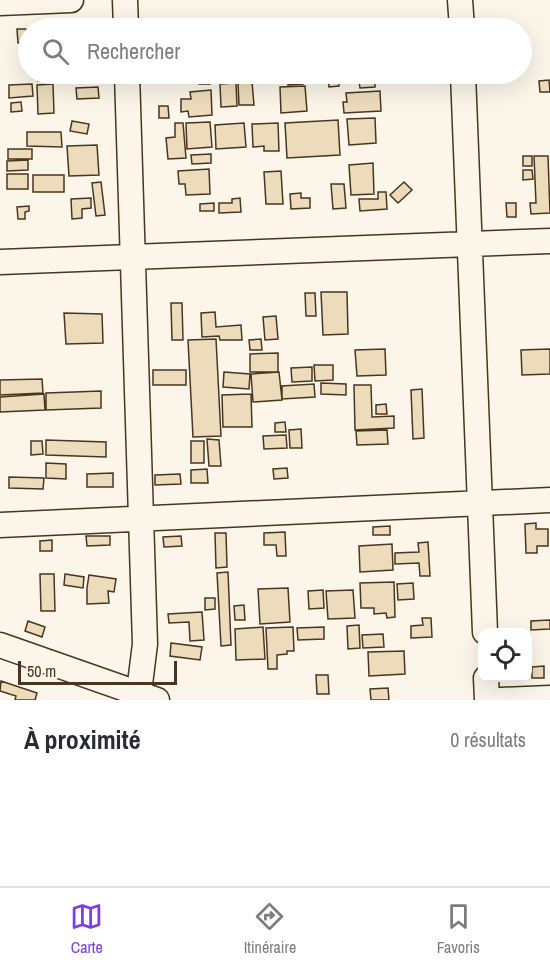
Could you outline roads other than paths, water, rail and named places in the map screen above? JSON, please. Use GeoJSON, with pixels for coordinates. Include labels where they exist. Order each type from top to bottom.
{"type":"FeatureCollection","features":[{"type":"Feature","properties":{"kind":"street"},"geometry":{"type":"LineString","coordinates":[[0,3],[71,0]]}},
{"type":"Feature","properties":{"kind":"street"},"geometry":{"type":"LineString","coordinates":[[125,0],[126,18]]}},
{"type":"Feature","properties":{"kind":"street"},"geometry":{"type":"LineString","coordinates":[[460,0],[461,18]]}},
{"type":"Feature","properties":{"kind":"street"},"geometry":{"type":"LineString","coordinates":[[0,645],[145,698],[143,519],[127,84]]}},
{"type":"Feature","properties":{"kind":"street"},"geometry":{"type":"LineString","coordinates":[[463,84],[485,628]]}},
{"type":"Feature","properties":{"kind":"street"},"geometry":{"type":"LineString","coordinates":[[0,262],[550,241]]}},
{"type":"Feature","properties":{"kind":"street"},"geometry":{"type":"LineString","coordinates":[[0,525],[550,500]]}},
{"type":"Feature","properties":{"kind":"street"},"geometry":{"type":"LineString","coordinates":[[486,682],[487,700]]}},
{"type":"Feature","properties":{"kind":"street"},"geometry":{"type":"LineString","coordinates":[[501,700],[550,699]]}}]}
